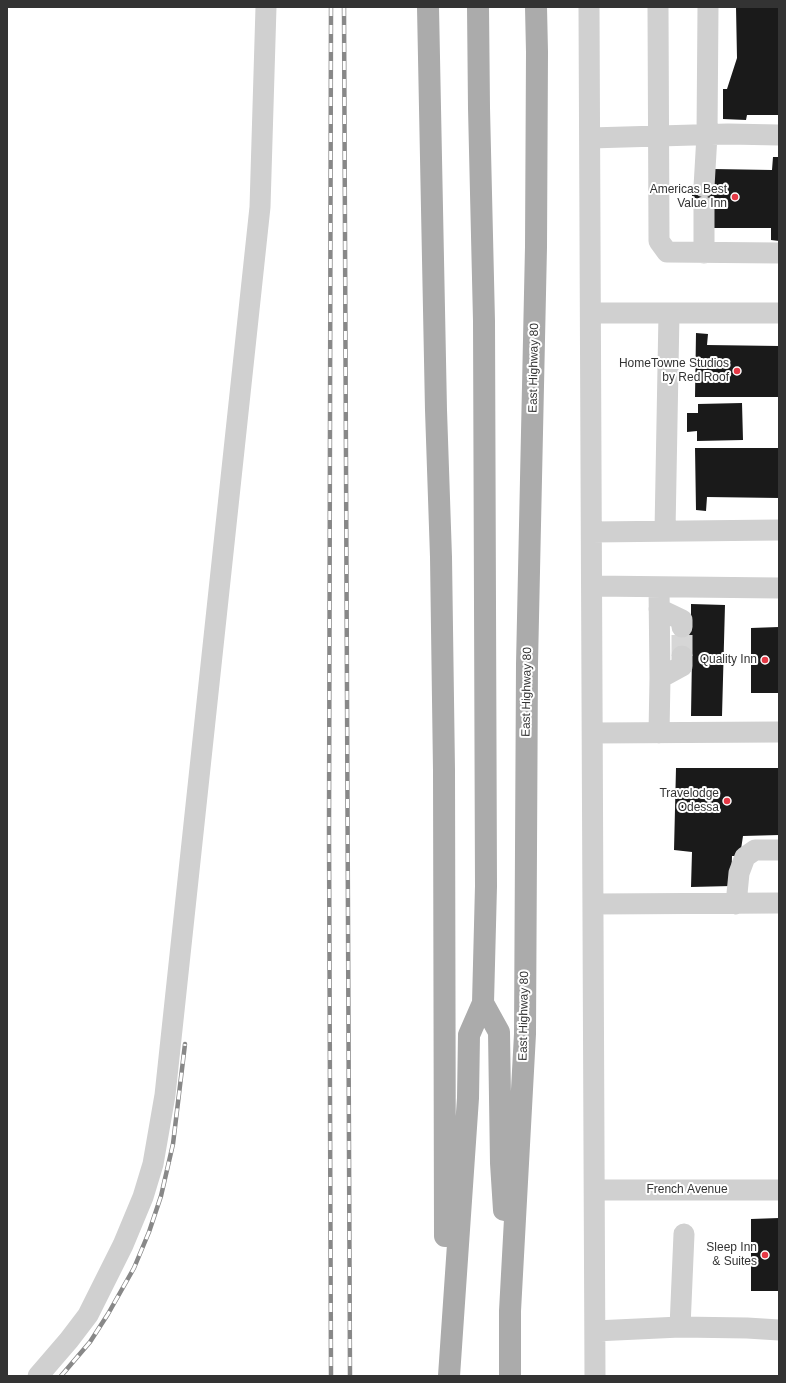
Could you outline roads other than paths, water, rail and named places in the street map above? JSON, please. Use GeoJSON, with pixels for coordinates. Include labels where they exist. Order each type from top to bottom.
{"type":"FeatureCollection","features":[{"type":"Feature","properties":{"kind":"main road"},"geometry":{"type":"LineString","coordinates":[[428,7],[441,565],[444,770],[447,1376]]}},
{"type":"Feature","properties":{"kind":"main road"},"geometry":{"type":"LineString","coordinates":[[429,46],[438,7]]}},
{"type":"Feature","properties":{"kind":"main road","name":"East Highway 80"},"geometry":{"type":"LineString","coordinates":[[510,1376],[510,1311],[525,1034],[527,664],[536,246],[536,7]]}},
{"type":"Feature","properties":{"kind":"main road"},"geometry":{"type":"LineString","coordinates":[[447,1376],[468,1098],[469,1035],[483,1003],[486,886],[484,329],[478,12]]}},
{"type":"Feature","properties":{"kind":"main road"},"geometry":{"type":"LineString","coordinates":[[483,1003],[499,1032],[501,1163],[510,1311]]}},
{"type":"Feature","properties":{"kind":"street"},"geometry":{"type":"LineString","coordinates":[[38,1376],[88,1315],[123,1245],[143,1197],[153,1164],[165,1095],[260,207],[266,7]]}},
{"type":"Feature","properties":{"kind":"street"},"geometry":{"type":"LineString","coordinates":[[589,7],[595,1376]]}},
{"type":"Feature","properties":{"kind":"street"},"geometry":{"type":"LineString","coordinates":[[658,7],[659,241],[667,252],[779,253]]}},
{"type":"Feature","properties":{"kind":"street"},"geometry":{"type":"LineString","coordinates":[[704,253],[708,7]]}},
{"type":"Feature","properties":{"kind":"street"},"geometry":{"type":"LineString","coordinates":[[590,138],[779,134]]}},
{"type":"Feature","properties":{"kind":"street"},"geometry":{"type":"LineString","coordinates":[[591,313],[779,313]]}},
{"type":"Feature","properties":{"kind":"street"},"geometry":{"type":"LineString","coordinates":[[666,531],[669,313]]}},
{"type":"Feature","properties":{"kind":"street"},"geometry":{"type":"LineString","coordinates":[[592,532],[779,530]]}},
{"type":"Feature","properties":{"kind":"street"},"geometry":{"type":"LineString","coordinates":[[592,586],[779,588]]}},
{"type":"Feature","properties":{"kind":"street"},"geometry":{"type":"LineString","coordinates":[[658,587],[660,678],[659,733]]}},
{"type":"Feature","properties":{"kind":"street"},"geometry":{"type":"LineString","coordinates":[[659,609],[682,620],[682,627]]}},
{"type":"Feature","properties":{"kind":"street"},"geometry":{"type":"LineString","coordinates":[[660,678],[682,666],[682,656]]}},
{"type":"Feature","properties":{"kind":"street"},"geometry":{"type":"LineString","coordinates":[[593,733],[779,732]]}},
{"type":"Feature","properties":{"kind":"street"},"geometry":{"type":"LineString","coordinates":[[736,904],[739,873],[745,857],[754,850],[777,850]]}},
{"type":"Feature","properties":{"kind":"street"},"geometry":{"type":"LineString","coordinates":[[594,904],[779,904]]}},
{"type":"Feature","properties":{"kind":"street","name":"French Avenue"},"geometry":{"type":"LineString","coordinates":[[594,1190],[779,1190]]}},
{"type":"Feature","properties":{"kind":"street"},"geometry":{"type":"LineString","coordinates":[[680,1327],[684,1234]]}},
{"type":"Feature","properties":{"kind":"street"},"geometry":{"type":"LineString","coordinates":[[595,1330],[680,1327],[779,1330]]}},
{"type":"Feature","properties":{"kind":"tunnel"},"geometry":{"type":"LineString","coordinates":[[682,627],[682,656]]}},
{"type":"Feature","properties":{"kind":"railway"},"geometry":{"type":"LineString","coordinates":[[331,7],[329,830],[331,1376]]}},
{"type":"Feature","properties":{"kind":"railway"},"geometry":{"type":"LineString","coordinates":[[344,7],[350,1376]]}},
{"type":"Feature","properties":{"kind":"railway"},"geometry":{"type":"LineString","coordinates":[[61,1376],[90,1342],[108,1314],[134,1268],[149,1232],[161,1196],[173,1144],[185,1044]]}},
{"type":"Feature","properties":{"kind":"place","name":"Americas Best Value Inn"},"geometry":{"type":"Point","coordinates":[735,197]}},
{"type":"Feature","properties":{"kind":"place","name":"HomeTowne Studios by Red Roof"},"geometry":{"type":"Point","coordinates":[737,371]}},
{"type":"Feature","properties":{"kind":"place","name":"Quality Inn"},"geometry":{"type":"Point","coordinates":[765,660]}},
{"type":"Feature","properties":{"kind":"place","name":"Travelodge Odessa"},"geometry":{"type":"Point","coordinates":[727,801]}},
{"type":"Feature","properties":{"kind":"place","name":"Sleep Inn & Suites"},"geometry":{"type":"Point","coordinates":[765,1255]}}]}
